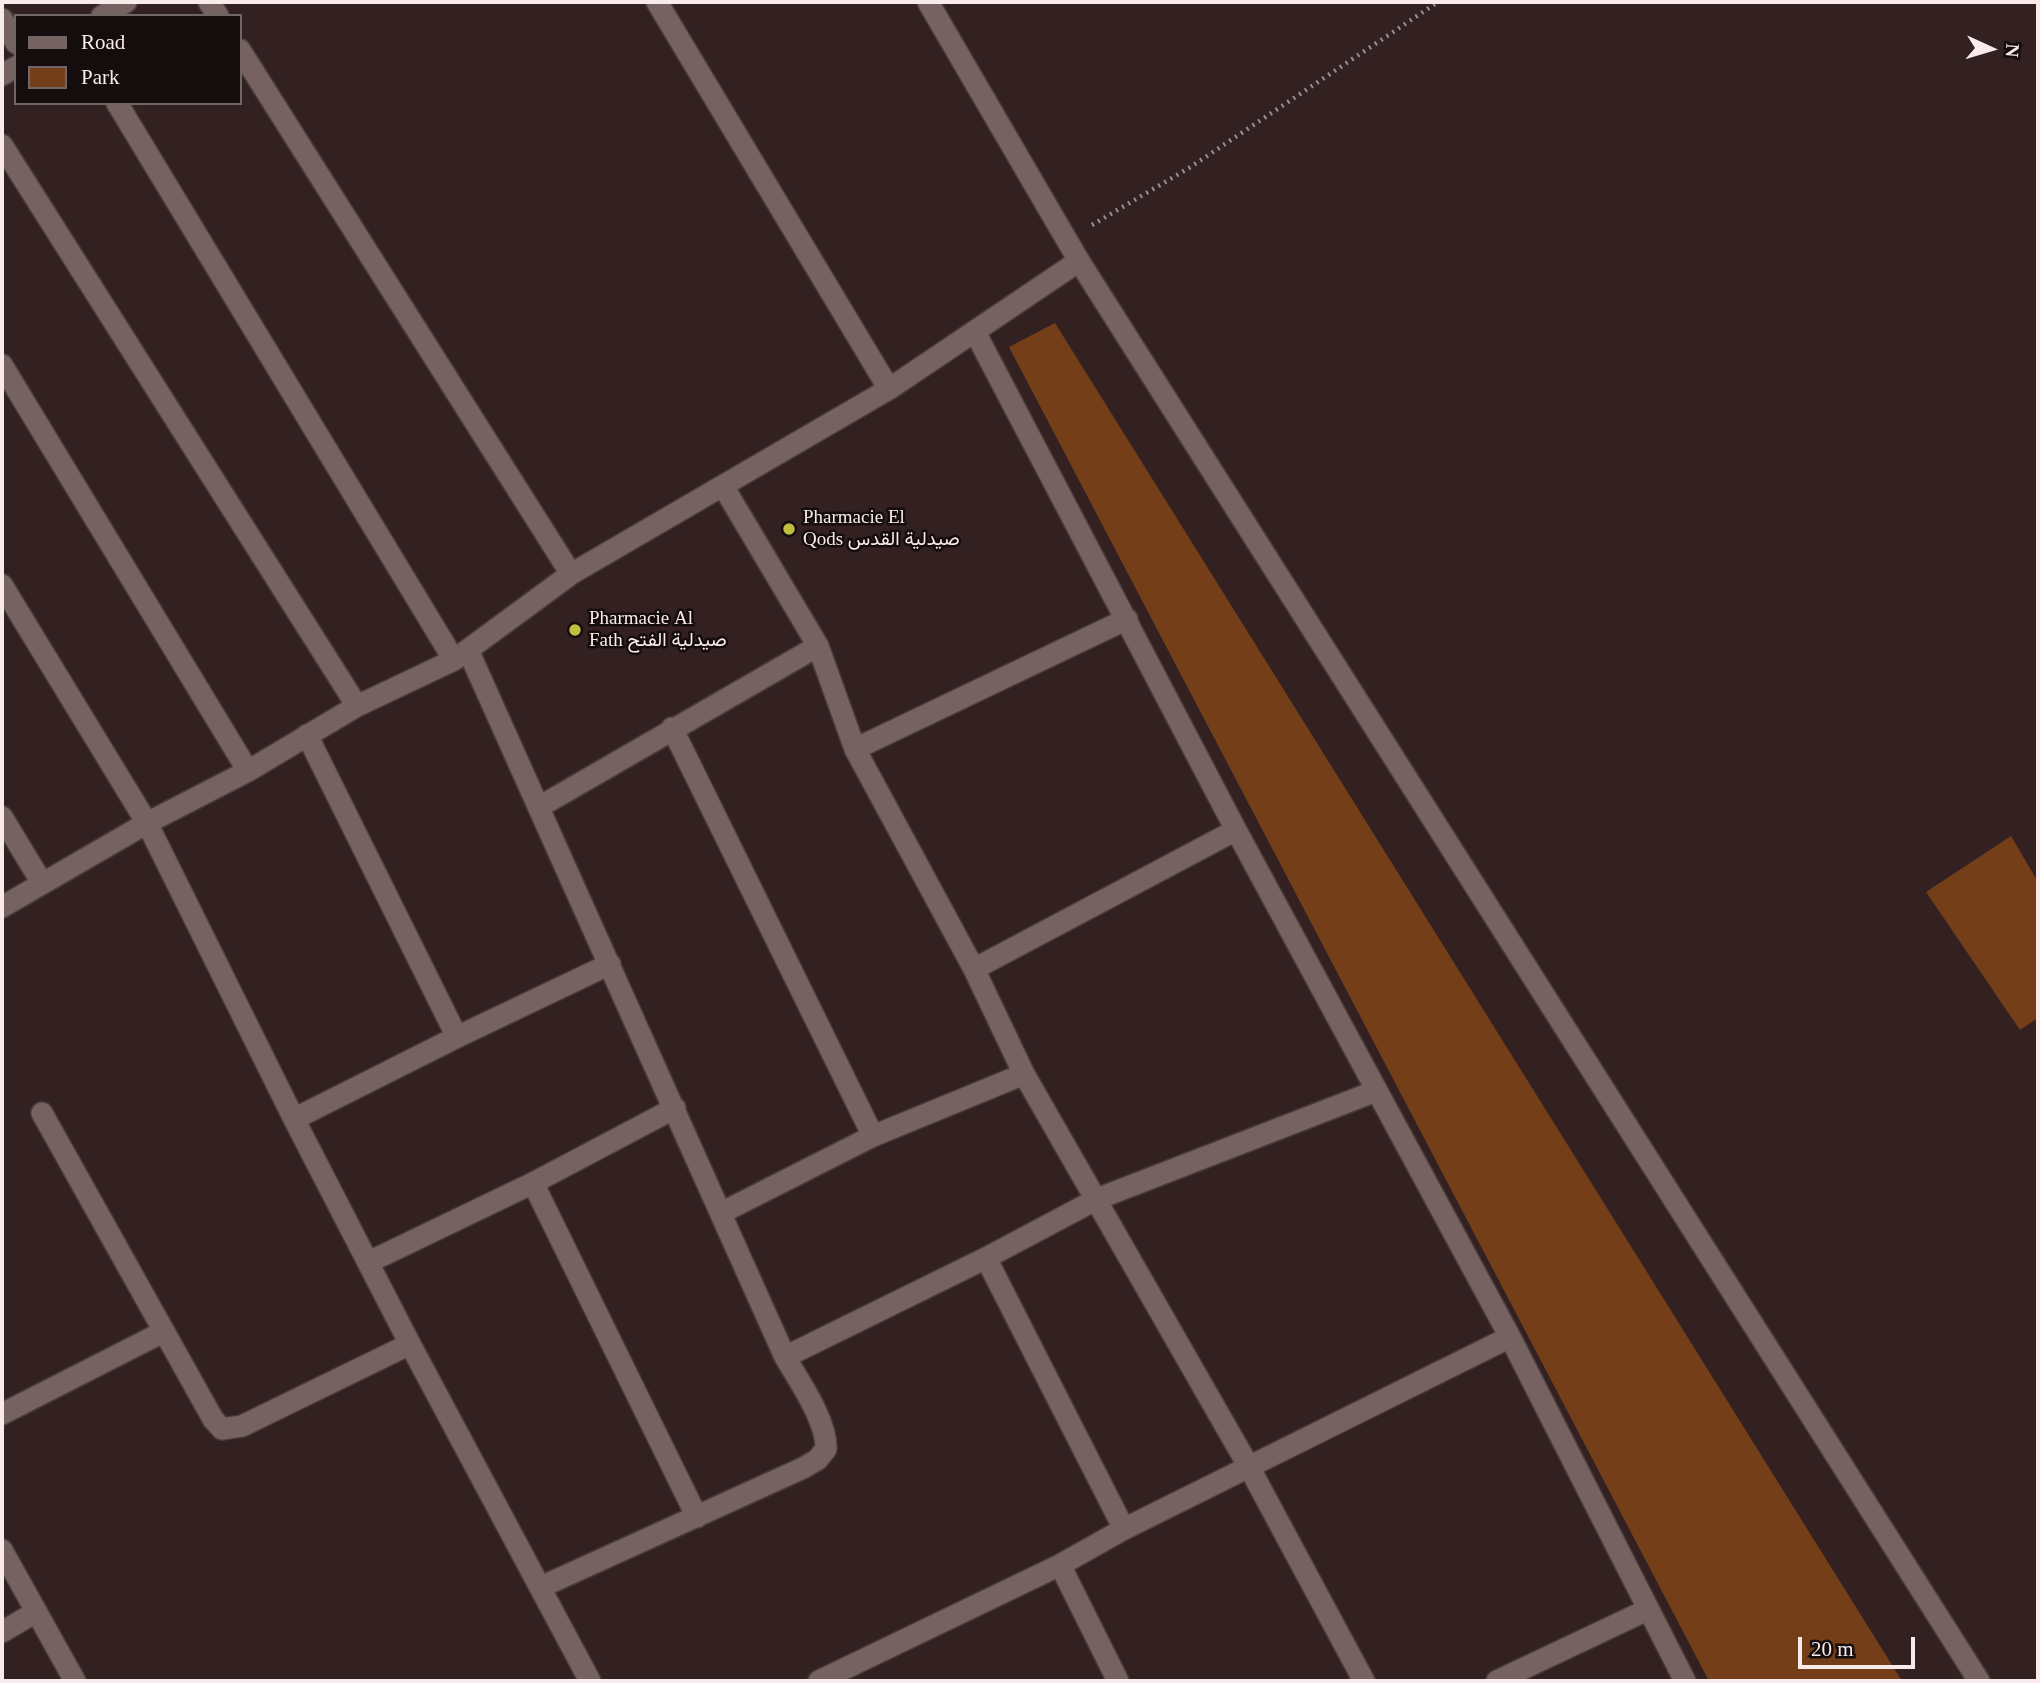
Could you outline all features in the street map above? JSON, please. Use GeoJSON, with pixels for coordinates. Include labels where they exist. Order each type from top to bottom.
{"type":"FeatureCollection","features":[{"type":"Feature","properties":{"kind":"street"},"geometry":{"type":"LineString","coordinates":[[105,14],[126,2]]}},
{"type":"Feature","properties":{"kind":"street"},"geometry":{"type":"LineString","coordinates":[[657,2],[889,388]]}},
{"type":"Feature","properties":{"kind":"street"},"geometry":{"type":"LineString","coordinates":[[928,2],[1079,261],[1979,1681]]}},
{"type":"Feature","properties":{"kind":"street"},"geometry":{"type":"LineString","coordinates":[[2,19],[14,40]]}},
{"type":"Feature","properties":{"kind":"street"},"geometry":{"type":"LineString","coordinates":[[242,53],[571,574]]}},
{"type":"Feature","properties":{"kind":"street"},"geometry":{"type":"LineString","coordinates":[[118,105],[461,655],[539,807],[786,1357],[825,1437],[824,1452],[803,1468],[541,1587]]}},
{"type":"Feature","properties":{"kind":"street"},"geometry":{"type":"LineString","coordinates":[[2,145],[357,706]]}},
{"type":"Feature","properties":{"kind":"street"},"geometry":{"type":"LineString","coordinates":[[2,907],[148,823],[248,771],[357,706],[461,655],[571,574],[889,388],[1079,261]]}},
{"type":"Feature","properties":{"kind":"street"},"geometry":{"type":"LineString","coordinates":[[975,332],[1236,830],[1510,1337],[1685,1681]]}},
{"type":"Feature","properties":{"kind":"street"},"geometry":{"type":"LineString","coordinates":[[2,365],[248,771]]}},
{"type":"Feature","properties":{"kind":"street"},"geometry":{"type":"LineString","coordinates":[[723,486],[818,646],[855,749],[974,969],[1024,1074],[1249,1467],[1364,1681]]}},
{"type":"Feature","properties":{"kind":"street"},"geometry":{"type":"LineString","coordinates":[[2,585],[148,823],[294,1119],[410,1344],[590,1681]]}},
{"type":"Feature","properties":{"kind":"street"},"geometry":{"type":"LineString","coordinates":[[855,749],[1126,619]]}},
{"type":"Feature","properties":{"kind":"street"},"geometry":{"type":"LineString","coordinates":[[539,807],[818,646]]}},
{"type":"Feature","properties":{"kind":"street"},"geometry":{"type":"LineString","coordinates":[[672,729],[873,1136]]}},
{"type":"Feature","properties":{"kind":"street"},"geometry":{"type":"LineString","coordinates":[[307,735],[457,1037]]}},
{"type":"Feature","properties":{"kind":"street"},"geometry":{"type":"LineString","coordinates":[[2,817],[42,883]]}},
{"type":"Feature","properties":{"kind":"street"},"geometry":{"type":"LineString","coordinates":[[974,969],[1236,830]]}},
{"type":"Feature","properties":{"kind":"street"},"geometry":{"type":"LineString","coordinates":[[294,1119],[610,964]]}},
{"type":"Feature","properties":{"kind":"street"},"geometry":{"type":"LineString","coordinates":[[721,1213],[873,1136],[1024,1074]]}},
{"type":"Feature","properties":{"kind":"street"},"geometry":{"type":"LineString","coordinates":[[786,1357],[986,1258],[1097,1199],[1377,1091]]}},
{"type":"Feature","properties":{"kind":"street"},"geometry":{"type":"LineString","coordinates":[[369,1262],[533,1183],[675,1108]]}},
{"type":"Feature","properties":{"kind":"street"},"geometry":{"type":"LineString","coordinates":[[42,1113],[163,1332],[217,1425],[222,1429],[242,1426],[410,1344]]}},
{"type":"Feature","properties":{"kind":"street"},"geometry":{"type":"LineString","coordinates":[[533,1183],[697,1517]]}},
{"type":"Feature","properties":{"kind":"street"},"geometry":{"type":"LineString","coordinates":[[986,1258],[1124,1528]]}},
{"type":"Feature","properties":{"kind":"street"},"geometry":{"type":"LineString","coordinates":[[2,1414],[163,1332]]}},
{"type":"Feature","properties":{"kind":"street"},"geometry":{"type":"LineString","coordinates":[[819,1681],[1060,1565],[1124,1528],[1510,1337]]}},
{"type":"Feature","properties":{"kind":"street"},"geometry":{"type":"LineString","coordinates":[[2,1550],[75,1681]]}},
{"type":"Feature","properties":{"kind":"street"},"geometry":{"type":"LineString","coordinates":[[1060,1565],[1118,1681]]}},
{"type":"Feature","properties":{"kind":"street"},"geometry":{"type":"LineString","coordinates":[[1497,1681],[1647,1610]]}},
{"type":"Feature","properties":{"kind":"street"},"geometry":{"type":"LineString","coordinates":[[2,1632],[36,1612]]}},
{"type":"Feature","properties":{"kind":"path"},"geometry":{"type":"LineString","coordinates":[[1066,240],[1189,168],[1438,2]]}},
{"type":"Feature","properties":{"kind":"green space"},"geometry":{"type":"Polygon","coordinates":[[[1055,323],[1902,1681],[1709,1681],[1009,347],[1055,323]]]}},
{"type":"Feature","properties":{"kind":"green space"},"geometry":{"type":"Polygon","coordinates":[[[2011,836],[2038,882],[2038,1018],[2020,1030],[1926,892],[2011,836]]]}},
{"type":"Feature","properties":{"kind":"place","name":"Pharmacie El Qods صيدلية القدس"},"geometry":{"type":"Point","coordinates":[789,529]}},
{"type":"Feature","properties":{"kind":"place","name":"Pharmacie Al Fath صيدلية الفتح"},"geometry":{"type":"Point","coordinates":[575,630]}}]}
